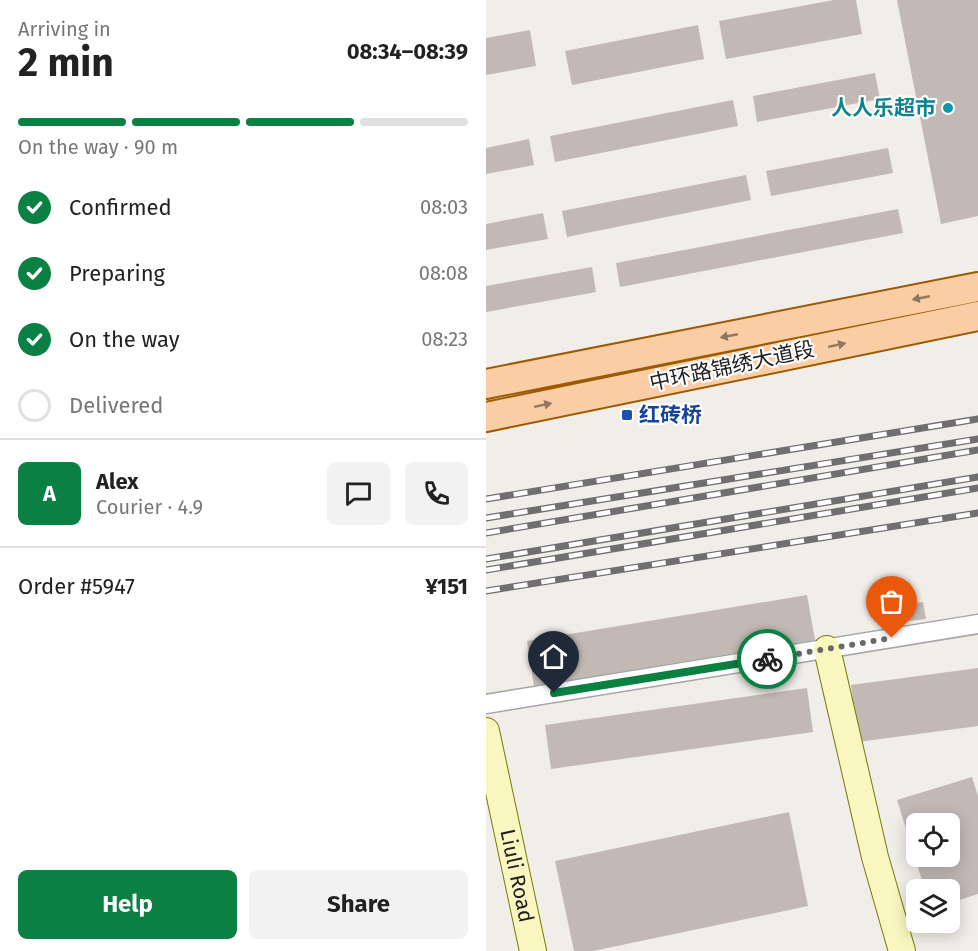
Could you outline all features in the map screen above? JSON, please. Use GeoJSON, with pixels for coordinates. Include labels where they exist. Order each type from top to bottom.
{"type":"FeatureCollection","features":[{"type":"Feature","properties":{"kind":"main road","name":"中环路锦绣大道段"},"geometry":{"type":"LineString","coordinates":[[486,384],[978,287]]}},
{"type":"Feature","properties":{"kind":"main road","name":"中环路锦绣大道段"},"geometry":{"type":"LineString","coordinates":[[486,417],[978,316]]}},
{"type":"Feature","properties":{"kind":"street"},"geometry":{"type":"LineString","coordinates":[[486,704],[978,624]]}},
{"type":"Feature","properties":{"kind":"street"},"geometry":{"type":"LineString","coordinates":[[827,649],[875,857],[902,951]]}},
{"type":"Feature","properties":{"kind":"street","name":"Liuli Road"},"geometry":{"type":"LineString","coordinates":[[486,731],[533,951]]}},
{"type":"Feature","properties":{"kind":"building"},"geometry":{"type":"Polygon","coordinates":[[[834,0],[856,0],[862,34],[726,59],[719,21],[834,0]]]}},
{"type":"Feature","properties":{"kind":"building","name":"人人乐超市"},"geometry":{"type":"Polygon","coordinates":[[[897,0],[978,0],[978,216],[941,224],[897,0]]]}},
{"type":"Feature","properties":{"kind":"building"},"geometry":{"type":"Polygon","coordinates":[[[698,25],[704,59],[572,85],[565,51],[698,25]]]}},
{"type":"Feature","properties":{"kind":"building"},"geometry":{"type":"Polygon","coordinates":[[[530,30],[536,66],[486,75],[486,38],[530,30]]]}},
{"type":"Feature","properties":{"kind":"building"},"geometry":{"type":"Polygon","coordinates":[[[875,73],[880,99],[757,122],[753,96],[875,73]]]}},
{"type":"Feature","properties":{"kind":"building"},"geometry":{"type":"Polygon","coordinates":[[[733,100],[738,126],[555,162],[550,136],[733,100]]]}},
{"type":"Feature","properties":{"kind":"building"},"geometry":{"type":"Polygon","coordinates":[[[529,139],[534,165],[486,174],[486,148],[529,139]]]}},
{"type":"Feature","properties":{"kind":"building"},"geometry":{"type":"Polygon","coordinates":[[[888,148],[893,173],[771,196],[766,171],[888,148]]]}},
{"type":"Feature","properties":{"kind":"building"},"geometry":{"type":"Polygon","coordinates":[[[746,175],[751,200],[567,237],[562,211],[746,175]]]}},
{"type":"Feature","properties":{"kind":"building"},"geometry":{"type":"Polygon","coordinates":[[[898,209],[903,233],[620,287],[616,263],[898,209]]]}},
{"type":"Feature","properties":{"kind":"building"},"geometry":{"type":"Polygon","coordinates":[[[543,213],[548,239],[486,250],[486,224],[543,213]]]}},
{"type":"Feature","properties":{"kind":"building"},"geometry":{"type":"Polygon","coordinates":[[[592,267],[596,292],[486,312],[486,286],[592,267]]]}},
{"type":"Feature","properties":{"kind":"building"},"geometry":{"type":"Polygon","coordinates":[[[807,595],[815,640],[534,686],[527,641],[807,595]]]}},
{"type":"Feature","properties":{"kind":"building"},"geometry":{"type":"Polygon","coordinates":[[[923,602],[926,619],[891,623],[888,606],[923,602]]]}},
{"type":"Feature","properties":{"kind":"building"},"geometry":{"type":"Polygon","coordinates":[[[978,668],[978,726],[858,742],[851,685],[978,668]]]}},
{"type":"Feature","properties":{"kind":"building"},"geometry":{"type":"Polygon","coordinates":[[[807,688],[813,732],[551,769],[545,725],[807,688]]]}},
{"type":"Feature","properties":{"kind":"building"},"geometry":{"type":"Polygon","coordinates":[[[972,777],[978,796],[978,894],[960,900],[960,879],[922,879],[918,867],[960,867],[960,813],[906,813],[906,829],[897,800],[972,777]]]}},
{"type":"Feature","properties":{"kind":"building"},"geometry":{"type":"Polygon","coordinates":[[[789,812],[808,906],[593,951],[574,951],[555,861],[789,812]]]}},
{"type":"Feature","properties":{"kind":"railway"},"geometry":{"type":"LineString","coordinates":[[486,499],[978,419]]}},
{"type":"Feature","properties":{"kind":"railway"},"geometry":{"type":"LineString","coordinates":[[486,518],[978,439]]}},
{"type":"Feature","properties":{"kind":"railway"},"geometry":{"type":"LineString","coordinates":[[486,533],[978,450]]}},
{"type":"Feature","properties":{"kind":"railway"},"geometry":{"type":"LineString","coordinates":[[486,559],[978,477]]}},
{"type":"Feature","properties":{"kind":"railway"},"geometry":{"type":"LineString","coordinates":[[486,570],[978,488]]}},
{"type":"Feature","properties":{"kind":"railway"},"geometry":{"type":"LineString","coordinates":[[486,591],[978,513]]}},
{"type":"Feature","properties":{"kind":"way so far"},"geometry":{"type":"LineString","coordinates":[[767,659],[892,638]]}},
{"type":"Feature","properties":{"kind":"place","name":"人人乐超市"},"geometry":{"type":"Point","coordinates":[948,108]}},
{"type":"Feature","properties":{"kind":"place","name":"红砖桥"},"geometry":{"type":"Point","coordinates":[627,415]}},
{"type":"Feature","properties":{"kind":"route"},"geometry":{"type":"LineString","coordinates":[[554,693],[767,659]]}}]}
